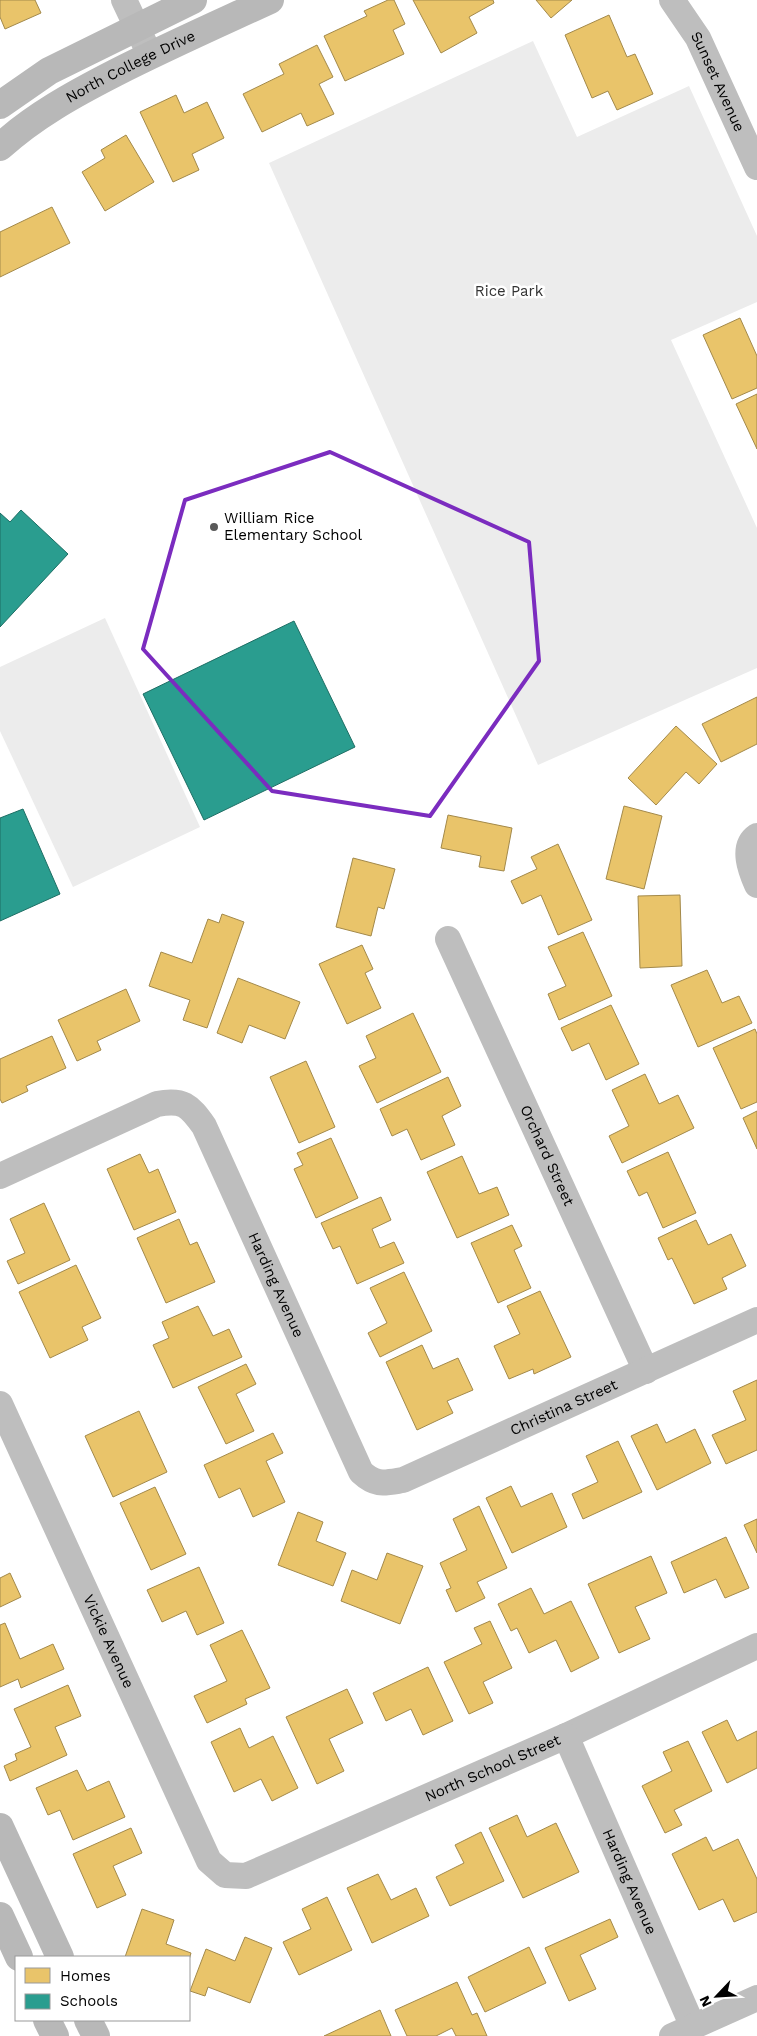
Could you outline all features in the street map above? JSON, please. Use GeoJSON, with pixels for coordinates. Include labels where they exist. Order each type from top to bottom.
{"type":"FeatureCollection","features":[{"type":"Feature","properties":{"kind":"street"},"geometry":{"type":"LineString","coordinates":[[124,0],[150,55]]}},
{"type":"Feature","properties":{"kind":"street"},"geometry":{"type":"LineString","coordinates":[[0,105],[49,71],[193,0]]}},
{"type":"Feature","properties":{"kind":"street","name":"North College Drive"},"geometry":{"type":"LineString","coordinates":[[0,148],[16,133],[68,97],[150,55],[270,0]]}},
{"type":"Feature","properties":{"kind":"street","name":"Sunset Avenue"},"geometry":{"type":"LineString","coordinates":[[672,0],[698,38],[757,167]]}},
{"type":"Feature","properties":{"kind":"street"},"geometry":{"type":"LineString","coordinates":[[753,842],[750,868],[757,885]]}},
{"type":"Feature","properties":{"kind":"street","name":"Orchard Street"},"geometry":{"type":"LineString","coordinates":[[448,939],[646,1371]]}},
{"type":"Feature","properties":{"kind":"street","name":"Harding Avenue"},"geometry":{"type":"LineString","coordinates":[[0,1176],[157,1104],[173,1101],[192,1108],[204,1126],[361,1472],[368,1479]]}},
{"type":"Feature","properties":{"kind":"street","name":"Christina Street"},"geometry":{"type":"LineString","coordinates":[[368,1479],[382,1484],[403,1480],[757,1320]]}},
{"type":"Feature","properties":{"kind":"street","name":"Vickie Avenue"},"geometry":{"type":"LineString","coordinates":[[0,1404],[210,1861],[225,1875]]}},
{"type":"Feature","properties":{"kind":"street","name":"North School Street"},"geometry":{"type":"LineString","coordinates":[[225,1875],[246,1876],[566,1736],[757,1646]]}},
{"type":"Feature","properties":{"kind":"street","name":"Harding Avenue"},"geometry":{"type":"LineString","coordinates":[[566,1736],[683,2031]]}},
{"type":"Feature","properties":{"kind":"street"},"geometry":{"type":"LineString","coordinates":[[0,1826],[60,1956]]}},
{"type":"Feature","properties":{"kind":"street"},"geometry":{"type":"LineString","coordinates":[[0,1916],[19,1956]]}},
{"type":"Feature","properties":{"kind":"street"},"geometry":{"type":"LineString","coordinates":[[683,2031],[757,1998]]}},
{"type":"Feature","properties":{"kind":"street"},"geometry":{"type":"LineString","coordinates":[[48,2021],[55,2036]]}},
{"type":"Feature","properties":{"kind":"street"},"geometry":{"type":"LineString","coordinates":[[88,2021],[96,2036]]}},
{"type":"Feature","properties":{"kind":"highlighted area"},"geometry":{"type":"Polygon","coordinates":[[[330,452],[529,542],[539,661],[430,816],[272,791],[143,649],[185,500],[330,452]]]}},
{"type":"Feature","properties":{"kind":"green space","name":"Rice Park"},"geometry":{"type":"Polygon","coordinates":[[[533,41],[577,137],[689,86],[757,236],[757,302],[671,340],[757,528],[757,668],[538,765],[269,163],[533,41]]]}},
{"type":"Feature","properties":{"kind":"green space"},"geometry":{"type":"Polygon","coordinates":[[[105,618],[200,827],[73,887],[0,731],[0,667],[105,618]]]}},
{"type":"Feature","properties":{"kind":"building: Homes"},"geometry":{"type":"Polygon","coordinates":[[[0,0],[35,0],[41,13],[5,29],[0,17],[0,0]]]}},
{"type":"Feature","properties":{"kind":"building: Homes"},"geometry":{"type":"Polygon","coordinates":[[[388,0],[394,0],[405,24],[393,30],[404,54],[345,81],[324,36],[367,16],[364,11],[388,0]]]}},
{"type":"Feature","properties":{"kind":"building: Homes"},"geometry":{"type":"Polygon","coordinates":[[[413,0],[493,0],[494,3],[469,17],[477,33],[441,53],[413,0]]]}},
{"type":"Feature","properties":{"kind":"building: Homes"},"geometry":{"type":"Polygon","coordinates":[[[536,0],[572,0],[551,18],[536,0]]]}},
{"type":"Feature","properties":{"kind":"building: Homes"},"geometry":{"type":"Polygon","coordinates":[[[609,15],[627,57],[635,54],[653,94],[617,110],[608,91],[592,98],[565,35],[609,15]]]}},
{"type":"Feature","properties":{"kind":"building: Homes"},"geometry":{"type":"Polygon","coordinates":[[[317,45],[333,77],[319,84],[334,114],[307,126],[301,113],[262,132],[243,94],[284,74],[279,64],[317,45]]]}},
{"type":"Feature","properties":{"kind":"building: Homes"},"geometry":{"type":"Polygon","coordinates":[[[176,95],[184,113],[207,102],[224,138],[192,154],[199,170],[173,182],[140,112],[176,95]]]}},
{"type":"Feature","properties":{"kind":"building: Homes"},"geometry":{"type":"Polygon","coordinates":[[[126,135],[154,182],[105,211],[82,172],[105,158],[101,150],[126,135]]]}},
{"type":"Feature","properties":{"kind":"building: Homes"},"geometry":{"type":"Polygon","coordinates":[[[52,207],[70,243],[0,277],[0,232],[52,207]]]}},
{"type":"Feature","properties":{"kind":"building: Homes"},"geometry":{"type":"Polygon","coordinates":[[[740,318],[757,356],[757,388],[732,399],[703,335],[740,318]]]}},
{"type":"Feature","properties":{"kind":"building: Homes"},"geometry":{"type":"Polygon","coordinates":[[[757,394],[757,449],[736,404],[757,394]]]}},
{"type":"Feature","properties":{"kind":"building: Homes"},"geometry":{"type":"Polygon","coordinates":[[[757,697],[757,744],[721,762],[702,724],[757,697]]]}},
{"type":"Feature","properties":{"kind":"building: Homes"},"geometry":{"type":"Polygon","coordinates":[[[676,726],[717,764],[699,784],[686,772],[656,805],[628,778],[676,726]]]}},
{"type":"Feature","properties":{"kind":"building: Homes"},"geometry":{"type":"Polygon","coordinates":[[[624,806],[662,816],[644,889],[606,879],[624,806]]]}},
{"type":"Feature","properties":{"kind":"building: Homes"},"geometry":{"type":"Polygon","coordinates":[[[448,815],[512,828],[504,871],[479,867],[481,856],[441,848],[448,815]]]}},
{"type":"Feature","properties":{"kind":"building: Homes"},"geometry":{"type":"Polygon","coordinates":[[[558,844],[592,920],[558,935],[541,895],[522,904],[511,881],[537,869],[531,857],[558,844]]]}},
{"type":"Feature","properties":{"kind":"building: Homes"},"geometry":{"type":"Polygon","coordinates":[[[353,858],[395,869],[384,909],[378,907],[371,936],[336,927],[353,858]]]}},
{"type":"Feature","properties":{"kind":"building: Homes"},"geometry":{"type":"Polygon","coordinates":[[[680,895],[682,966],[640,968],[638,896],[680,895]]]}},
{"type":"Feature","properties":{"kind":"building: Homes"},"geometry":{"type":"Polygon","coordinates":[[[222,914],[244,922],[207,1028],[183,1020],[190,1000],[149,986],[161,952],[192,963],[208,919],[219,923],[222,914]]]}},
{"type":"Feature","properties":{"kind":"building: Homes"},"geometry":{"type":"Polygon","coordinates":[[[583,932],[612,996],[559,1020],[548,994],[566,986],[548,947],[583,932]]]}},
{"type":"Feature","properties":{"kind":"building: Homes"},"geometry":{"type":"Polygon","coordinates":[[[362,945],[373,969],[365,973],[381,1008],[347,1024],[319,964],[362,945]]]}},
{"type":"Feature","properties":{"kind":"building: Homes"},"geometry":{"type":"Polygon","coordinates":[[[707,970],[722,1003],[739,996],[752,1023],[698,1047],[671,985],[707,970]]]}},
{"type":"Feature","properties":{"kind":"building: Homes"},"geometry":{"type":"Polygon","coordinates":[[[238,978],[300,1002],[285,1039],[249,1025],[242,1043],[217,1033],[238,978]]]}},
{"type":"Feature","properties":{"kind":"building: Homes"},"geometry":{"type":"Polygon","coordinates":[[[126,989],[140,1021],[97,1041],[101,1050],[77,1061],[58,1020],[126,989]]]}},
{"type":"Feature","properties":{"kind":"building: Homes"},"geometry":{"type":"Polygon","coordinates":[[[611,1005],[639,1064],[606,1080],[589,1043],[572,1051],[561,1028],[611,1005]]]}},
{"type":"Feature","properties":{"kind":"building: Homes"},"geometry":{"type":"Polygon","coordinates":[[[413,1013],[441,1072],[377,1103],[359,1066],[376,1058],[366,1036],[413,1013]]]}},
{"type":"Feature","properties":{"kind":"building: Homes"},"geometry":{"type":"Polygon","coordinates":[[[755,1029],[757,1034],[757,1102],[741,1109],[713,1048],[755,1029]]]}},
{"type":"Feature","properties":{"kind":"building: Homes"},"geometry":{"type":"Polygon","coordinates":[[[52,1036],[66,1068],[26,1086],[28,1091],[2,1103],[0,1099],[0,1059],[52,1036]]]}},
{"type":"Feature","properties":{"kind":"building: Homes"},"geometry":{"type":"Polygon","coordinates":[[[306,1061],[335,1127],[299,1143],[270,1077],[306,1061]]]}},
{"type":"Feature","properties":{"kind":"building: Homes"},"geometry":{"type":"Polygon","coordinates":[[[645,1074],[659,1104],[678,1095],[694,1128],[622,1163],[609,1136],[629,1126],[612,1090],[645,1074]]]}},
{"type":"Feature","properties":{"kind":"building: Homes"},"geometry":{"type":"Polygon","coordinates":[[[448,1077],[461,1106],[442,1116],[455,1145],[421,1160],[407,1129],[392,1136],[380,1109],[448,1077]]]}},
{"type":"Feature","properties":{"kind":"building: Homes"},"geometry":{"type":"Polygon","coordinates":[[[757,1111],[757,1149],[743,1118],[757,1111]]]}},
{"type":"Feature","properties":{"kind":"building: Homes"},"geometry":{"type":"Polygon","coordinates":[[[331,1138],[358,1198],[316,1218],[294,1169],[303,1165],[297,1153],[331,1138]]]}},
{"type":"Feature","properties":{"kind":"building: Homes"},"geometry":{"type":"Polygon","coordinates":[[[668,1152],[696,1213],[663,1228],[647,1192],[639,1196],[627,1171],[668,1152]]]}},
{"type":"Feature","properties":{"kind":"building: Homes"},"geometry":{"type":"Polygon","coordinates":[[[140,1154],[149,1173],[158,1169],[176,1212],[134,1230],[107,1169],[140,1154]]]}},
{"type":"Feature","properties":{"kind":"building: Homes"},"geometry":{"type":"Polygon","coordinates":[[[462,1156],[479,1194],[497,1187],[509,1215],[457,1238],[427,1172],[462,1156]]]}},
{"type":"Feature","properties":{"kind":"building: Homes"},"geometry":{"type":"Polygon","coordinates":[[[381,1197],[391,1220],[372,1229],[380,1248],[394,1242],[404,1263],[357,1284],[340,1246],[333,1249],[321,1223],[381,1197]]]}},
{"type":"Feature","properties":{"kind":"building: Homes"},"geometry":{"type":"Polygon","coordinates":[[[44,1203],[70,1260],[18,1284],[7,1261],[25,1253],[10,1219],[44,1203]]]}},
{"type":"Feature","properties":{"kind":"building: Homes"},"geometry":{"type":"Polygon","coordinates":[[[179,1219],[190,1245],[197,1242],[215,1282],[166,1303],[137,1238],[179,1219]]]}},
{"type":"Feature","properties":{"kind":"building: Homes"},"geometry":{"type":"Polygon","coordinates":[[[696,1220],[708,1245],[731,1234],[746,1266],[722,1278],[727,1289],[694,1304],[672,1258],[668,1260],[658,1238],[696,1220]]]}},
{"type":"Feature","properties":{"kind":"building: Homes"},"geometry":{"type":"Polygon","coordinates":[[[512,1225],[522,1246],[514,1250],[531,1288],[498,1303],[471,1243],[512,1225]]]}},
{"type":"Feature","properties":{"kind":"building: Homes"},"geometry":{"type":"Polygon","coordinates":[[[76,1265],[101,1318],[82,1327],[88,1340],[50,1358],[19,1292],[76,1265]]]}},
{"type":"Feature","properties":{"kind":"building: Homes"},"geometry":{"type":"Polygon","coordinates":[[[404,1272],[432,1331],[380,1357],[368,1333],[387,1323],[370,1288],[404,1272]]]}},
{"type":"Feature","properties":{"kind":"building: Homes"},"geometry":{"type":"Polygon","coordinates":[[[540,1291],[571,1357],[534,1374],[533,1369],[509,1379],[494,1346],[520,1334],[507,1306],[540,1291]]]}},
{"type":"Feature","properties":{"kind":"building: Homes"},"geometry":{"type":"Polygon","coordinates":[[[198,1306],[213,1336],[229,1329],[242,1357],[173,1388],[153,1345],[169,1338],[162,1322],[198,1306]]]}},
{"type":"Feature","properties":{"kind":"building: Homes"},"geometry":{"type":"Polygon","coordinates":[[[422,1345],[433,1369],[458,1358],[473,1390],[447,1401],[453,1413],[417,1430],[386,1362],[422,1345]]]}},
{"type":"Feature","properties":{"kind":"building: Homes"},"geometry":{"type":"Polygon","coordinates":[[[246,1364],[256,1384],[236,1394],[254,1431],[226,1444],[198,1387],[246,1364]]]}},
{"type":"Feature","properties":{"kind":"building: Homes"},"geometry":{"type":"Polygon","coordinates":[[[757,1380],[757,1450],[726,1464],[712,1435],[746,1420],[733,1391],[757,1380]]]}},
{"type":"Feature","properties":{"kind":"building: Homes"},"geometry":{"type":"Polygon","coordinates":[[[139,1411],[167,1472],[113,1497],[85,1436],[139,1411]]]}},
{"type":"Feature","properties":{"kind":"building: Homes"},"geometry":{"type":"Polygon","coordinates":[[[657,1424],[666,1443],[695,1429],[711,1463],[657,1490],[631,1436],[657,1424]]]}},
{"type":"Feature","properties":{"kind":"building: Homes"},"geometry":{"type":"Polygon","coordinates":[[[273,1433],[283,1453],[266,1461],[285,1502],[253,1517],[240,1488],[219,1498],[204,1465],[273,1433]]]}},
{"type":"Feature","properties":{"kind":"building: Homes"},"geometry":{"type":"Polygon","coordinates":[[[618,1441],[642,1492],[583,1519],[572,1494],[598,1482],[586,1456],[618,1441]]]}},
{"type":"Feature","properties":{"kind":"building: Homes"},"geometry":{"type":"Polygon","coordinates":[[[511,1486],[521,1507],[552,1493],[567,1527],[512,1553],[486,1498],[511,1486]]]}},
{"type":"Feature","properties":{"kind":"building: Homes"},"geometry":{"type":"Polygon","coordinates":[[[155,1487],[186,1554],[151,1570],[120,1503],[155,1487]]]}},
{"type":"Feature","properties":{"kind":"building: Homes"},"geometry":{"type":"Polygon","coordinates":[[[479,1506],[507,1568],[477,1582],[485,1598],[456,1612],[446,1590],[451,1588],[440,1563],[467,1550],[453,1519],[479,1506]]]}},
{"type":"Feature","properties":{"kind":"building: Homes"},"geometry":{"type":"Polygon","coordinates":[[[298,1512],[323,1522],[316,1541],[346,1553],[333,1586],[278,1565],[298,1512]]]}},
{"type":"Feature","properties":{"kind":"building: Homes"},"geometry":{"type":"Polygon","coordinates":[[[757,1519],[757,1553],[744,1525],[757,1519]]]}},
{"type":"Feature","properties":{"kind":"building: Homes"},"geometry":{"type":"Polygon","coordinates":[[[726,1537],[749,1588],[725,1598],[716,1579],[684,1593],[671,1562],[726,1537]]]}},
{"type":"Feature","properties":{"kind":"building: Homes"},"geometry":{"type":"Polygon","coordinates":[[[387,1553],[423,1566],[400,1624],[341,1601],[352,1570],[377,1580],[387,1553]]]}},
{"type":"Feature","properties":{"kind":"building: Homes"},"geometry":{"type":"Polygon","coordinates":[[[651,1556],[667,1593],[635,1607],[650,1639],[619,1653],[588,1584],[651,1556]]]}},
{"type":"Feature","properties":{"kind":"building: Homes"},"geometry":{"type":"Polygon","coordinates":[[[199,1567],[224,1623],[197,1635],[186,1611],[162,1622],[147,1590],[199,1567]]]}},
{"type":"Feature","properties":{"kind":"building: Homes"},"geometry":{"type":"Polygon","coordinates":[[[10,1573],[21,1597],[0,1607],[0,1578],[10,1573]]]}},
{"type":"Feature","properties":{"kind":"building: Homes"},"geometry":{"type":"Polygon","coordinates":[[[531,1588],[544,1614],[571,1601],[599,1658],[571,1672],[556,1640],[529,1653],[517,1628],[511,1631],[498,1604],[531,1588]]]}},
{"type":"Feature","properties":{"kind":"building: Homes"},"geometry":{"type":"Polygon","coordinates":[[[490,1621],[512,1668],[483,1682],[493,1703],[469,1714],[444,1662],[482,1644],[474,1628],[490,1621]]]}},
{"type":"Feature","properties":{"kind":"building: Homes"},"geometry":{"type":"Polygon","coordinates":[[[5,1623],[20,1659],[53,1644],[64,1669],[21,1688],[18,1679],[0,1687],[0,1625],[5,1623]]]}},
{"type":"Feature","properties":{"kind":"building: Homes"},"geometry":{"type":"Polygon","coordinates":[[[242,1630],[270,1688],[245,1699],[247,1704],[207,1723],[194,1696],[227,1681],[210,1645],[242,1630]]]}},
{"type":"Feature","properties":{"kind":"building: Homes"},"geometry":{"type":"Polygon","coordinates":[[[428,1667],[453,1721],[423,1735],[411,1709],[386,1721],[373,1693],[428,1667]]]}},
{"type":"Feature","properties":{"kind":"building: Homes"},"geometry":{"type":"Polygon","coordinates":[[[68,1685],[81,1716],[55,1727],[67,1755],[10,1781],[4,1766],[17,1760],[15,1754],[31,1747],[14,1709],[68,1685]]]}},
{"type":"Feature","properties":{"kind":"building: Homes"},"geometry":{"type":"Polygon","coordinates":[[[347,1689],[363,1723],[329,1739],[344,1771],[317,1784],[286,1717],[347,1689]]]}},
{"type":"Feature","properties":{"kind":"building: Homes"},"geometry":{"type":"Polygon","coordinates":[[[727,1720],[737,1741],[757,1731],[757,1768],[727,1783],[702,1732],[727,1720]]]}},
{"type":"Feature","properties":{"kind":"building: Homes"},"geometry":{"type":"Polygon","coordinates":[[[240,1728],[249,1748],[273,1736],[298,1788],[272,1801],[261,1779],[234,1792],[211,1742],[240,1728]]]}},
{"type":"Feature","properties":{"kind":"building: Homes"},"geometry":{"type":"Polygon","coordinates":[[[688,1741],[712,1791],[674,1810],[682,1825],[665,1833],[642,1786],[672,1771],[663,1752],[688,1741]]]}},
{"type":"Feature","properties":{"kind":"building: Homes"},"geometry":{"type":"Polygon","coordinates":[[[77,1770],[87,1791],[109,1781],[125,1817],[73,1840],[60,1810],[48,1815],[36,1788],[77,1770]]]}},
{"type":"Feature","properties":{"kind":"building: Homes"},"geometry":{"type":"Polygon","coordinates":[[[517,1815],[527,1837],[556,1823],[579,1872],[523,1898],[489,1828],[517,1815]]]}},
{"type":"Feature","properties":{"kind":"building: Homes"},"geometry":{"type":"Polygon","coordinates":[[[131,1828],[142,1853],[113,1866],[126,1895],[97,1908],[73,1854],[131,1828]]]}},
{"type":"Feature","properties":{"kind":"building: Homes"},"geometry":{"type":"Polygon","coordinates":[[[481,1832],[504,1881],[450,1906],[436,1877],[464,1863],[455,1845],[481,1832]]]}},
{"type":"Feature","properties":{"kind":"building: Homes"},"geometry":{"type":"Polygon","coordinates":[[[706,1837],[713,1851],[738,1839],[757,1879],[757,1912],[734,1922],[723,1899],[699,1910],[672,1854],[706,1837]]]}},
{"type":"Feature","properties":{"kind":"building: Homes"},"geometry":{"type":"Polygon","coordinates":[[[378,1874],[391,1900],[416,1888],[429,1916],[372,1943],[347,1888],[378,1874]]]}},
{"type":"Feature","properties":{"kind":"building: Homes"},"geometry":{"type":"Polygon","coordinates":[[[327,1897],[352,1950],[299,1975],[283,1942],[311,1929],[302,1909],[327,1897]]]}},
{"type":"Feature","properties":{"kind":"building: Homes"},"geometry":{"type":"Polygon","coordinates":[[[142,1909],[174,1920],[166,1944],[191,1953],[190,1956],[125,1956],[142,1909]]]}},
{"type":"Feature","properties":{"kind":"building: Homes"},"geometry":{"type":"Polygon","coordinates":[[[610,1919],[618,1937],[580,1955],[596,1989],[569,2001],[545,1948],[610,1919]]]}},
{"type":"Feature","properties":{"kind":"building: Homes"},"geometry":{"type":"Polygon","coordinates":[[[245,1937],[272,1948],[250,2003],[208,1987],[205,1996],[190,1991],[206,1949],[235,1961],[245,1937]]]}},
{"type":"Feature","properties":{"kind":"building: Homes"},"geometry":{"type":"Polygon","coordinates":[[[529,1947],[546,1983],[485,2012],[468,1977],[529,1947]]]}},
{"type":"Feature","properties":{"kind":"building: Homes"},"geometry":{"type":"Polygon","coordinates":[[[457,1982],[472,2015],[477,2013],[487,2036],[456,2036],[452,2028],[436,2036],[407,2036],[395,2010],[457,1982]]]}},
{"type":"Feature","properties":{"kind":"building: Homes"},"geometry":{"type":"Polygon","coordinates":[[[380,2010],[391,2036],[324,2036],[380,2010]]]}},
{"type":"Feature","properties":{"kind":"building: Schools"},"geometry":{"type":"Polygon","coordinates":[[[21,510],[68,554],[0,627],[0,513],[10,522],[21,510]]]}},
{"type":"Feature","properties":{"kind":"building: Schools"},"geometry":{"type":"Polygon","coordinates":[[[294,621],[355,747],[204,820],[143,694],[294,621]]]}},
{"type":"Feature","properties":{"kind":"building: Schools"},"geometry":{"type":"Polygon","coordinates":[[[23,809],[60,894],[0,921],[0,818],[23,809]]]}},
{"type":"Feature","properties":{"kind":"place","name":"William Rice Elementary School"},"geometry":{"type":"Point","coordinates":[214,527]}}]}
